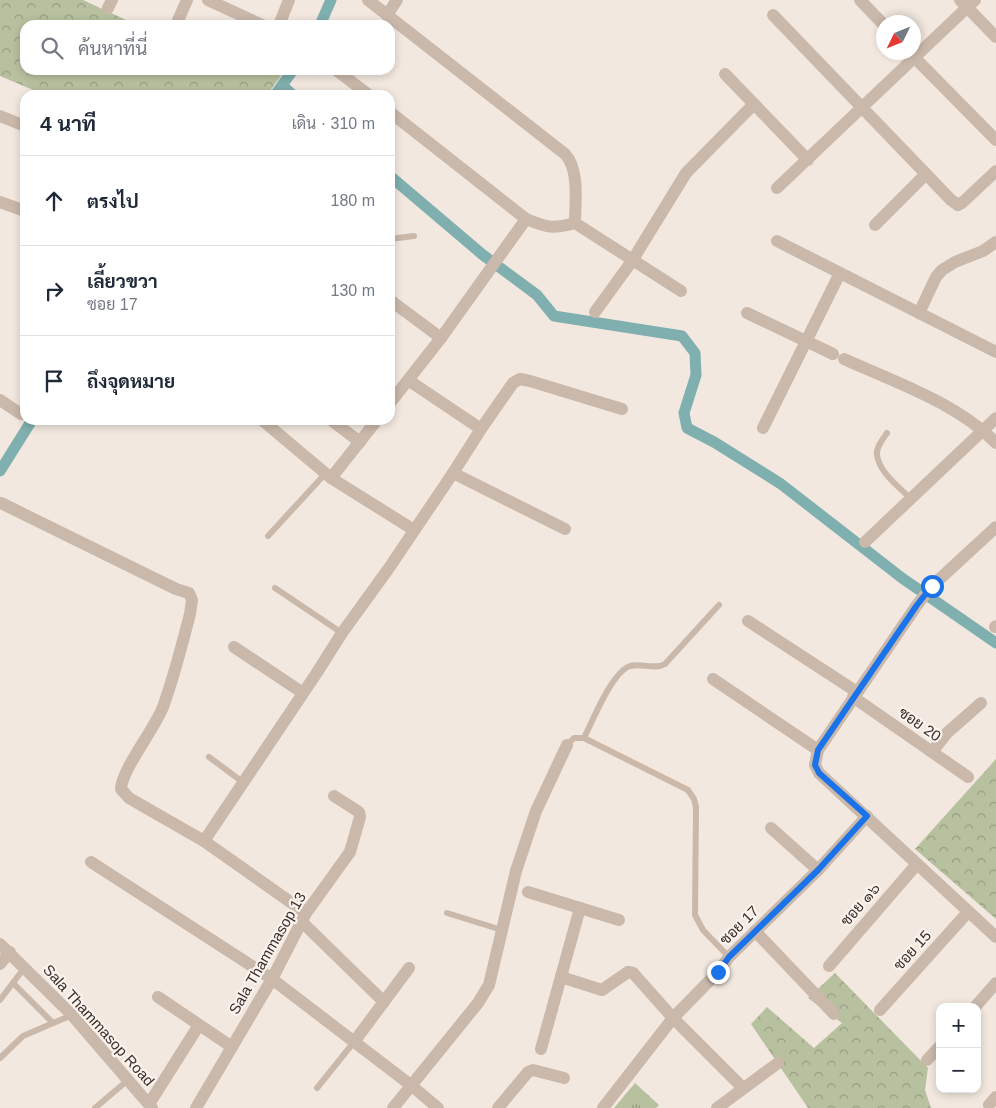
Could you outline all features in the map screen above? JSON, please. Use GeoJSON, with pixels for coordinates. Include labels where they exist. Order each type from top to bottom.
{"type":"FeatureCollection","features":[{"type":"Feature","properties":{"kind":"street"},"geometry":{"type":"LineString","coordinates":[[178,20],[187,0]]}},
{"type":"Feature","properties":{"kind":"street"},"geometry":{"type":"LineString","coordinates":[[208,0],[243,20]]}},
{"type":"Feature","properties":{"kind":"street"},"geometry":{"type":"LineString","coordinates":[[280,20],[289,0]]}},
{"type":"Feature","properties":{"kind":"street"},"geometry":{"type":"LineString","coordinates":[[368,0],[393,20]]}},
{"type":"Feature","properties":{"kind":"street"},"geometry":{"type":"LineString","coordinates":[[387,15],[397,0]]}},
{"type":"Feature","properties":{"kind":"street"},"geometry":{"type":"LineString","coordinates":[[860,0],[876,17]]}},
{"type":"Feature","properties":{"kind":"street"},"geometry":{"type":"LineString","coordinates":[[921,46],[967,3],[996,37]]}},
{"type":"Feature","properties":{"kind":"street"},"geometry":{"type":"LineString","coordinates":[[773,15],[951,200],[958,205],[996,171]]}},
{"type":"Feature","properties":{"kind":"street"},"geometry":{"type":"LineString","coordinates":[[395,21],[572,161],[574,170],[575,223]]}},
{"type":"Feature","properties":{"kind":"street"},"geometry":{"type":"LineString","coordinates":[[777,188],[863,108],[907,60]]}},
{"type":"Feature","properties":{"kind":"street"},"geometry":{"type":"LineString","coordinates":[[917,60],[996,140]]}},
{"type":"Feature","properties":{"kind":"street"},"geometry":{"type":"LineString","coordinates":[[725,74],[808,160]]}},
{"type":"Feature","properties":{"kind":"street"},"geometry":{"type":"LineString","coordinates":[[343,75],[362,90]]}},
{"type":"Feature","properties":{"kind":"street"},"geometry":{"type":"LineString","coordinates":[[595,312],[632,261],[686,172],[754,104]]}},
{"type":"Feature","properties":{"kind":"street"},"geometry":{"type":"LineString","coordinates":[[0,116],[20,124]]}},
{"type":"Feature","properties":{"kind":"street"},"geometry":{"type":"LineString","coordinates":[[395,116],[526,220],[557,228],[575,223],[681,291]]}},
{"type":"Feature","properties":{"kind":"street"},"geometry":{"type":"LineString","coordinates":[[875,225],[926,174]]}},
{"type":"Feature","properties":{"kind":"street"},"geometry":{"type":"LineString","coordinates":[[0,202],[20,209]]}},
{"type":"Feature","properties":{"kind":"street"},"geometry":{"type":"LineString","coordinates":[[395,388],[408,380],[526,220]]}},
{"type":"Feature","properties":{"kind":"street"},"geometry":{"type":"LineString","coordinates":[[777,241],[996,352]]}},
{"type":"Feature","properties":{"kind":"street"},"geometry":{"type":"LineString","coordinates":[[919,313],[936,277],[942,270],[955,262],[983,251],[996,242]]}},
{"type":"Feature","properties":{"kind":"street"},"geometry":{"type":"LineString","coordinates":[[763,428],[840,273]]}},
{"type":"Feature","properties":{"kind":"street"},"geometry":{"type":"LineString","coordinates":[[395,304],[440,338]]}},
{"type":"Feature","properties":{"kind":"street"},"geometry":{"type":"LineString","coordinates":[[747,313],[953,410],[983,430],[996,443]]}},
{"type":"Feature","properties":{"kind":"street"},"geometry":{"type":"LineString","coordinates":[[408,380],[480,429]]}},
{"type":"Feature","properties":{"kind":"street"},"geometry":{"type":"LineString","coordinates":[[204,841],[304,693],[342,633],[389,568],[453,473],[506,390],[517,380],[530,381],[622,408]]}},
{"type":"Feature","properties":{"kind":"street"},"geometry":{"type":"LineString","coordinates":[[0,400],[20,413]]}},
{"type":"Feature","properties":{"kind":"street"},"geometry":{"type":"LineString","coordinates":[[865,542],[996,418]]}},
{"type":"Feature","properties":{"kind":"street"},"geometry":{"type":"LineString","coordinates":[[268,425],[328,476],[414,530]]}},
{"type":"Feature","properties":{"kind":"street"},"geometry":{"type":"LineString","coordinates":[[338,425],[360,442]]}},
{"type":"Feature","properties":{"kind":"street"},"geometry":{"type":"LineString","coordinates":[[328,476],[373,425]]}},
{"type":"Feature","properties":{"kind":"street"},"geometry":{"type":"LineString","coordinates":[[453,473],[565,530]]}},
{"type":"Feature","properties":{"kind":"street"},"geometry":{"type":"LineString","coordinates":[[1,504],[176,589],[189,593],[192,600],[190,614],[162,708],[121,780],[121,789],[129,798],[204,841],[304,918],[384,1002]]}},
{"type":"Feature","properties":{"kind":"street"},"geometry":{"type":"LineString","coordinates":[[996,526],[932,586],[917,605],[818,750],[815,765],[819,773],[996,937]]}},
{"type":"Feature","properties":{"kind":"street","name":"ซอย 20"},"geometry":{"type":"LineString","coordinates":[[748,621],[855,695],[968,777]]}},
{"type":"Feature","properties":{"kind":"street"},"geometry":{"type":"LineString","coordinates":[[234,647],[304,693]]}},
{"type":"Feature","properties":{"kind":"street"},"geometry":{"type":"LineString","coordinates":[[713,679],[818,750]]}},
{"type":"Feature","properties":{"kind":"street"},"geometry":{"type":"LineString","coordinates":[[932,752],[964,716],[981,702]]}},
{"type":"Feature","properties":{"kind":"street"},"geometry":{"type":"LineString","coordinates":[[393,1108],[478,1003],[489,985],[516,872],[536,811],[567,745]]}},
{"type":"Feature","properties":{"kind":"street","name":"Sala Thammasop 13"},"geometry":{"type":"LineString","coordinates":[[196,1108],[272,979],[304,918],[350,852],[360,817],[359,812],[334,796]]}},
{"type":"Feature","properties":{"kind":"street","name":"ซอย 17"},"geometry":{"type":"LineString","coordinates":[[603,1108],[673,1018],[718,972],[729,957],[818,870],[867,816]]}},
{"type":"Feature","properties":{"kind":"street"},"geometry":{"type":"LineString","coordinates":[[772,828],[818,870]]}},
{"type":"Feature","properties":{"kind":"street"},"geometry":{"type":"LineString","coordinates":[[91,862],[272,979],[438,1108]]}},
{"type":"Feature","properties":{"kind":"street","name":"ซอย ๑๖"},"geometry":{"type":"LineString","coordinates":[[828,966],[917,864]]}},
{"type":"Feature","properties":{"kind":"street"},"geometry":{"type":"LineString","coordinates":[[528,892],[619,920]]}},
{"type":"Feature","properties":{"kind":"street"},"geometry":{"type":"LineString","coordinates":[[541,1049],[580,908]]}},
{"type":"Feature","properties":{"kind":"street","name":"ซอย 15"},"geometry":{"type":"LineString","coordinates":[[880,1010],[968,912]]}},
{"type":"Feature","properties":{"kind":"street"},"geometry":{"type":"LineString","coordinates":[[755,931],[834,1014]]}},
{"type":"Feature","properties":{"kind":"street"},"geometry":{"type":"LineString","coordinates":[[0,964],[5,948]]}},
{"type":"Feature","properties":{"kind":"street","name":"Sala Thammasop Road"},"geometry":{"type":"LineString","coordinates":[[5,948],[72,1015],[150,1106]]}},
{"type":"Feature","properties":{"kind":"street"},"geometry":{"type":"LineString","coordinates":[[354,1042],[409,968]]}},
{"type":"Feature","properties":{"kind":"street"},"geometry":{"type":"LineString","coordinates":[[561,977],[602,990],[628,972],[633,973],[673,1018],[743,1088]]}},
{"type":"Feature","properties":{"kind":"street"},"geometry":{"type":"LineString","coordinates":[[978,1003],[996,983]]}},
{"type":"Feature","properties":{"kind":"street"},"geometry":{"type":"LineString","coordinates":[[158,997],[232,1047]]}},
{"type":"Feature","properties":{"kind":"street"},"geometry":{"type":"LineString","coordinates":[[150,1106],[199,1025]]}},
{"type":"Feature","properties":{"kind":"street"},"geometry":{"type":"LineString","coordinates":[[927,1060],[938,1048]]}},
{"type":"Feature","properties":{"kind":"street"},"geometry":{"type":"LineString","coordinates":[[717,1108],[778,1063]]}},
{"type":"Feature","properties":{"kind":"street"},"geometry":{"type":"LineString","coordinates":[[498,1108],[528,1072],[533,1070],[564,1078]]}},
{"type":"Feature","properties":{"kind":"lane"},"geometry":{"type":"LineString","coordinates":[[395,238],[414,236]]}},
{"type":"Feature","properties":{"kind":"lane"},"geometry":{"type":"LineString","coordinates":[[887,433],[878,447],[877,455],[883,469],[910,498]]}},
{"type":"Feature","properties":{"kind":"lane"},"geometry":{"type":"LineString","coordinates":[[268,536],[328,476]]}},
{"type":"Feature","properties":{"kind":"lane"},"geometry":{"type":"LineString","coordinates":[[275,588],[342,633]]}},
{"type":"Feature","properties":{"kind":"lane"},"geometry":{"type":"LineString","coordinates":[[584,738],[613,682],[620,673],[626,668],[636,665],[656,667],[665,664],[719,604]]}},
{"type":"Feature","properties":{"kind":"lane"},"geometry":{"type":"LineString","coordinates":[[567,745],[574,738],[584,738],[688,790],[696,807],[696,915],[703,930],[729,957]]}},
{"type":"Feature","properties":{"kind":"lane"},"geometry":{"type":"LineString","coordinates":[[209,756],[244,783]]}},
{"type":"Feature","properties":{"kind":"lane"},"geometry":{"type":"LineString","coordinates":[[446,913],[502,930]]}},
{"type":"Feature","properties":{"kind":"lane"},"geometry":{"type":"LineString","coordinates":[[0,1000],[25,967]]}},
{"type":"Feature","properties":{"kind":"lane"},"geometry":{"type":"LineString","coordinates":[[13,982],[52,1022]]}},
{"type":"Feature","properties":{"kind":"lane"},"geometry":{"type":"LineString","coordinates":[[0,1058],[23,1036],[72,1015]]}},
{"type":"Feature","properties":{"kind":"lane"},"geometry":{"type":"LineString","coordinates":[[317,1088],[354,1042]]}},
{"type":"Feature","properties":{"kind":"lane"},"geometry":{"type":"LineString","coordinates":[[95,1108],[128,1080]]}},
{"type":"Feature","properties":{"kind":"green space"},"geometry":{"type":"Polygon","coordinates":[[[0,0],[83,0],[126,20],[20,20],[20,75],[281,75],[271,90],[33,90],[0,76],[0,0]]]}},
{"type":"Feature","properties":{"kind":"green space"},"geometry":{"type":"Polygon","coordinates":[[[996,759],[996,919],[915,849],[996,759]]]}},
{"type":"Feature","properties":{"kind":"green space"},"geometry":{"type":"Polygon","coordinates":[[[835,973],[928,1068],[925,1090],[931,1108],[808,1108],[751,1024],[767,1007],[814,1048],[842,1023],[808,998],[835,973]]]}},
{"type":"Feature","properties":{"kind":"green space"},"geometry":{"type":"Polygon","coordinates":[[[635,1083],[659,1105],[656,1108],[614,1108],[635,1083]]]}},
{"type":"Feature","properties":{"kind":"waterway"},"geometry":{"type":"LineString","coordinates":[[322,20],[331,0]]}},
{"type":"Feature","properties":{"kind":"waterway"},"geometry":{"type":"LineString","coordinates":[[279,90],[289,75]]}},
{"type":"Feature","properties":{"kind":"waterway"},"geometry":{"type":"LineString","coordinates":[[283,86],[287,90]]}},
{"type":"Feature","properties":{"kind":"waterway"},"geometry":{"type":"LineString","coordinates":[[395,180],[483,255],[537,295],[554,316],[682,336],[695,353],[696,375],[684,413],[687,428],[714,442],[781,484],[902,578],[996,643]]}},
{"type":"Feature","properties":{"kind":"waterway"},"geometry":{"type":"LineString","coordinates":[[0,471],[29,425]]}},
{"type":"Feature","properties":{"kind":"route"},"geometry":{"type":"LineString","coordinates":[[718,972],[729,957],[818,870],[867,816],[819,773],[815,765],[815,759],[818,750],[853,698],[932,586]]}}]}
